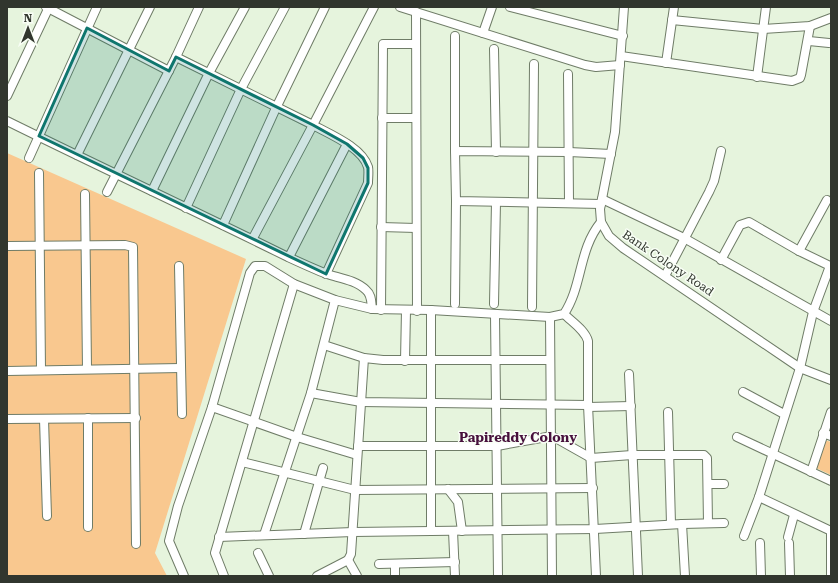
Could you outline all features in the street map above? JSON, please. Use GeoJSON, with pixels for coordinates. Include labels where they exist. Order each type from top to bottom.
{"type":"FeatureCollection","features":[{"type":"Feature","properties":{"kind":"street"},"geometry":{"type":"LineString","coordinates":[[29,158],[86,28],[97,7]]}},
{"type":"Feature","properties":{"kind":"street"},"geometry":{"type":"LineString","coordinates":[[76,155],[150,7]]}},
{"type":"Feature","properties":{"kind":"street"},"geometry":{"type":"LineString","coordinates":[[107,192],[176,57],[199,7]]}},
{"type":"Feature","properties":{"kind":"street"},"geometry":{"type":"LineString","coordinates":[[152,191],[209,73],[245,7]]}},
{"type":"Feature","properties":{"kind":"street"},"geometry":{"type":"LineString","coordinates":[[186,208],[241,89],[285,7]]}},
{"type":"Feature","properties":{"kind":"street"},"geometry":{"type":"LineString","coordinates":[[223,225],[276,108],[325,7]]}},
{"type":"Feature","properties":{"kind":"street"},"geometry":{"type":"LineString","coordinates":[[253,238],[374,7]]}},
{"type":"Feature","properties":{"kind":"street"},"geometry":{"type":"LineString","coordinates":[[400,7],[585,65],[596,67],[620,65]]}},
{"type":"Feature","properties":{"kind":"street"},"geometry":{"type":"LineString","coordinates":[[483,33],[492,7]]}},
{"type":"Feature","properties":{"kind":"street"},"geometry":{"type":"LineString","coordinates":[[510,7],[623,36]]}},
{"type":"Feature","properties":{"kind":"street"},"geometry":{"type":"LineString","coordinates":[[184,576],[169,541],[178,506],[212,406],[250,273],[255,266],[265,266],[294,284],[335,300],[372,309],[417,311],[431,310],[550,317],[564,314],[572,302],[592,233],[601,222],[601,202],[611,154],[623,36],[624,7]]}},
{"type":"Feature","properties":{"kind":"street"},"geometry":{"type":"LineString","coordinates":[[666,63],[674,7]]}},
{"type":"Feature","properties":{"kind":"street"},"geometry":{"type":"LineString","coordinates":[[757,77],[766,7]]}},
{"type":"Feature","properties":{"kind":"street"},"geometry":{"type":"LineString","coordinates":[[7,96],[48,8],[169,71]]}},
{"type":"Feature","properties":{"kind":"street"},"geometry":{"type":"LineString","coordinates":[[416,12],[417,311]]}},
{"type":"Feature","properties":{"kind":"street"},"geometry":{"type":"LineString","coordinates":[[672,20],[763,29],[810,26],[831,18]]}},
{"type":"Feature","properties":{"kind":"street"},"geometry":{"type":"LineString","coordinates":[[621,56],[792,81],[800,78],[809,41],[810,26]]}},
{"type":"Feature","properties":{"kind":"street"},"geometry":{"type":"LineString","coordinates":[[455,36],[455,304]]}},
{"type":"Feature","properties":{"kind":"street"},"geometry":{"type":"LineString","coordinates":[[809,41],[828,43]]}},
{"type":"Feature","properties":{"kind":"street"},"geometry":{"type":"LineString","coordinates":[[381,310],[383,44],[416,44]]}},
{"type":"Feature","properties":{"kind":"street"},"geometry":{"type":"LineString","coordinates":[[494,49],[496,152]]}},
{"type":"Feature","properties":{"kind":"street"},"geometry":{"type":"LineString","coordinates":[[176,57],[276,108],[313,125],[347,144],[364,158],[368,168],[368,183],[326,274]]}},
{"type":"Feature","properties":{"kind":"street"},"geometry":{"type":"LineString","coordinates":[[532,307],[532,152],[534,64]]}},
{"type":"Feature","properties":{"kind":"street"},"geometry":{"type":"LineString","coordinates":[[568,74],[569,203]]}},
{"type":"Feature","properties":{"kind":"street"},"geometry":{"type":"LineString","coordinates":[[382,118],[416,118]]}},
{"type":"Feature","properties":{"kind":"street"},"geometry":{"type":"LineString","coordinates":[[7,121],[186,208],[253,238],[289,257],[326,274],[354,283],[366,290],[371,296],[372,309]]}},
{"type":"Feature","properties":{"kind":"street"},"geometry":{"type":"LineString","coordinates":[[289,257],[347,144]]}},
{"type":"Feature","properties":{"kind":"street"},"geometry":{"type":"LineString","coordinates":[[455,151],[611,154]]}},
{"type":"Feature","properties":{"kind":"street"},"geometry":{"type":"LineString","coordinates":[[666,276],[714,181],[721,151]]}},
{"type":"Feature","properties":{"kind":"street"},"geometry":{"type":"LineString","coordinates":[[39,173],[41,370]]}},
{"type":"Feature","properties":{"kind":"street"},"geometry":{"type":"LineString","coordinates":[[85,194],[84,245],[87,369]]}},
{"type":"Feature","properties":{"kind":"street"},"geometry":{"type":"LineString","coordinates":[[799,252],[827,200]]}},
{"type":"Feature","properties":{"kind":"street"},"geometry":{"type":"LineString","coordinates":[[456,201],[569,203],[601,202],[684,238],[831,321]]}},
{"type":"Feature","properties":{"kind":"street"},"geometry":{"type":"LineString","coordinates":[[494,304],[496,202]]}},
{"type":"Feature","properties":{"kind":"street","name":"Bank Colony Road"},"geometry":{"type":"LineString","coordinates":[[601,222],[609,236],[623,248],[800,368],[831,380]]}},
{"type":"Feature","properties":{"kind":"street"},"geometry":{"type":"LineString","coordinates":[[721,260],[740,226],[748,222],[799,252],[831,265],[813,312],[800,368],[744,536]]}},
{"type":"Feature","properties":{"kind":"street"},"geometry":{"type":"LineString","coordinates":[[381,227],[416,228]]}},
{"type":"Feature","properties":{"kind":"street"},"geometry":{"type":"LineString","coordinates":[[7,246],[125,244],[133,247],[136,418],[136,544]]}},
{"type":"Feature","properties":{"kind":"street"},"geometry":{"type":"LineString","coordinates":[[179,266],[182,414]]}},
{"type":"Feature","properties":{"kind":"street"},"geometry":{"type":"LineString","coordinates":[[224,576],[214,553],[294,284]]}},
{"type":"Feature","properties":{"kind":"street"},"geometry":{"type":"LineString","coordinates":[[264,535],[311,393],[335,300]]}},
{"type":"Feature","properties":{"kind":"street"},"geometry":{"type":"LineString","coordinates":[[405,360],[406,310]]}},
{"type":"Feature","properties":{"kind":"street"},"geometry":{"type":"LineString","coordinates":[[431,310],[431,531]]}},
{"type":"Feature","properties":{"kind":"street"},"geometry":{"type":"LineString","coordinates":[[495,314],[498,576]]}},
{"type":"Feature","properties":{"kind":"street"},"geometry":{"type":"LineString","coordinates":[[564,314],[587,336],[588,406],[595,529],[596,576]]}},
{"type":"Feature","properties":{"kind":"street"},"geometry":{"type":"LineString","coordinates":[[550,317],[552,436],[550,488],[552,576]]}},
{"type":"Feature","properties":{"kind":"street"},"geometry":{"type":"LineString","coordinates":[[324,345],[364,358],[431,361],[550,360]]}},
{"type":"Feature","properties":{"kind":"street"},"geometry":{"type":"LineString","coordinates":[[317,576],[348,560],[351,554],[364,358]]}},
{"type":"Feature","properties":{"kind":"street"},"geometry":{"type":"LineString","coordinates":[[7,371],[181,368]]}},
{"type":"Feature","properties":{"kind":"street"},"geometry":{"type":"LineString","coordinates":[[629,374],[638,576]]}},
{"type":"Feature","properties":{"kind":"street"},"geometry":{"type":"LineString","coordinates":[[743,392],[784,414]]}},
{"type":"Feature","properties":{"kind":"street"},"geometry":{"type":"LineString","coordinates":[[311,393],[361,402],[630,406]]}},
{"type":"Feature","properties":{"kind":"street"},"geometry":{"type":"LineString","coordinates":[[212,406],[297,437],[357,455]]}},
{"type":"Feature","properties":{"kind":"street"},"geometry":{"type":"LineString","coordinates":[[668,412],[671,524]]}},
{"type":"Feature","properties":{"kind":"street"},"geometry":{"type":"LineString","coordinates":[[811,472],[827,434],[831,412]]}},
{"type":"Feature","properties":{"kind":"street"},"geometry":{"type":"LineString","coordinates":[[88,418],[88,527]]}},
{"type":"Feature","properties":{"kind":"street"},"geometry":{"type":"LineString","coordinates":[[7,419],[136,418]]}},
{"type":"Feature","properties":{"kind":"street"},"geometry":{"type":"LineString","coordinates":[[44,419],[47,516]]}},
{"type":"Feature","properties":{"kind":"street"},"geometry":{"type":"LineString","coordinates":[[358,446],[497,446],[552,436],[591,458],[632,455],[706,456],[708,523]]}},
{"type":"Feature","properties":{"kind":"street"},"geometry":{"type":"LineString","coordinates":[[736,437],[831,481]]}},
{"type":"Feature","properties":{"kind":"street"},"geometry":{"type":"LineString","coordinates":[[242,462],[355,490],[593,488]]}},
{"type":"Feature","properties":{"kind":"street"},"geometry":{"type":"LineString","coordinates":[[304,534],[323,468]]}},
{"type":"Feature","properties":{"kind":"street"},"geometry":{"type":"LineString","coordinates":[[708,484],[724,484]]}},
{"type":"Feature","properties":{"kind":"street"},"geometry":{"type":"LineString","coordinates":[[448,489],[458,502],[455,576]]}},
{"type":"Feature","properties":{"kind":"street"},"geometry":{"type":"LineString","coordinates":[[758,497],[831,531],[831,576]]}},
{"type":"Feature","properties":{"kind":"street"},"geometry":{"type":"LineString","coordinates":[[790,576],[788,540],[794,515]]}},
{"type":"Feature","properties":{"kind":"street"},"geometry":{"type":"LineString","coordinates":[[219,537],[353,532],[595,529],[671,524],[724,523]]}},
{"type":"Feature","properties":{"kind":"street"},"geometry":{"type":"LineString","coordinates":[[682,524],[684,576]]}},
{"type":"Feature","properties":{"kind":"street"},"geometry":{"type":"LineString","coordinates":[[760,543],[761,576]]}},
{"type":"Feature","properties":{"kind":"street"},"geometry":{"type":"LineString","coordinates":[[258,553],[269,576]]}},
{"type":"Feature","properties":{"kind":"street"},"geometry":{"type":"LineString","coordinates":[[348,560],[357,576]]}},
{"type":"Feature","properties":{"kind":"street"},"geometry":{"type":"LineString","coordinates":[[379,564],[455,562]]}},
{"type":"Feature","properties":{"kind":"street"},"geometry":{"type":"LineString","coordinates":[[395,564],[395,576]]}},
{"type":"Feature","properties":{"kind":"highlighted area"},"geometry":{"type":"Polygon","coordinates":[[[87,28],[169,71],[176,57],[313,125],[347,144],[363,158],[368,168],[368,183],[326,274],[39,136],[87,28]]]}},
{"type":"Feature","properties":{"kind":"shaded area"},"geometry":{"type":"Polygon","coordinates":[[[7,153],[246,259],[155,553],[167,576],[7,576],[7,153]]]}},
{"type":"Feature","properties":{"kind":"shaded area"},"geometry":{"type":"Polygon","coordinates":[[[825,440],[831,442],[831,475],[816,468],[825,440]]]}},
{"type":"Feature","properties":{"kind":"district","name":"Papireddy Colony"},"geometry":{"type":"Point","coordinates":[518,437]}}]}
